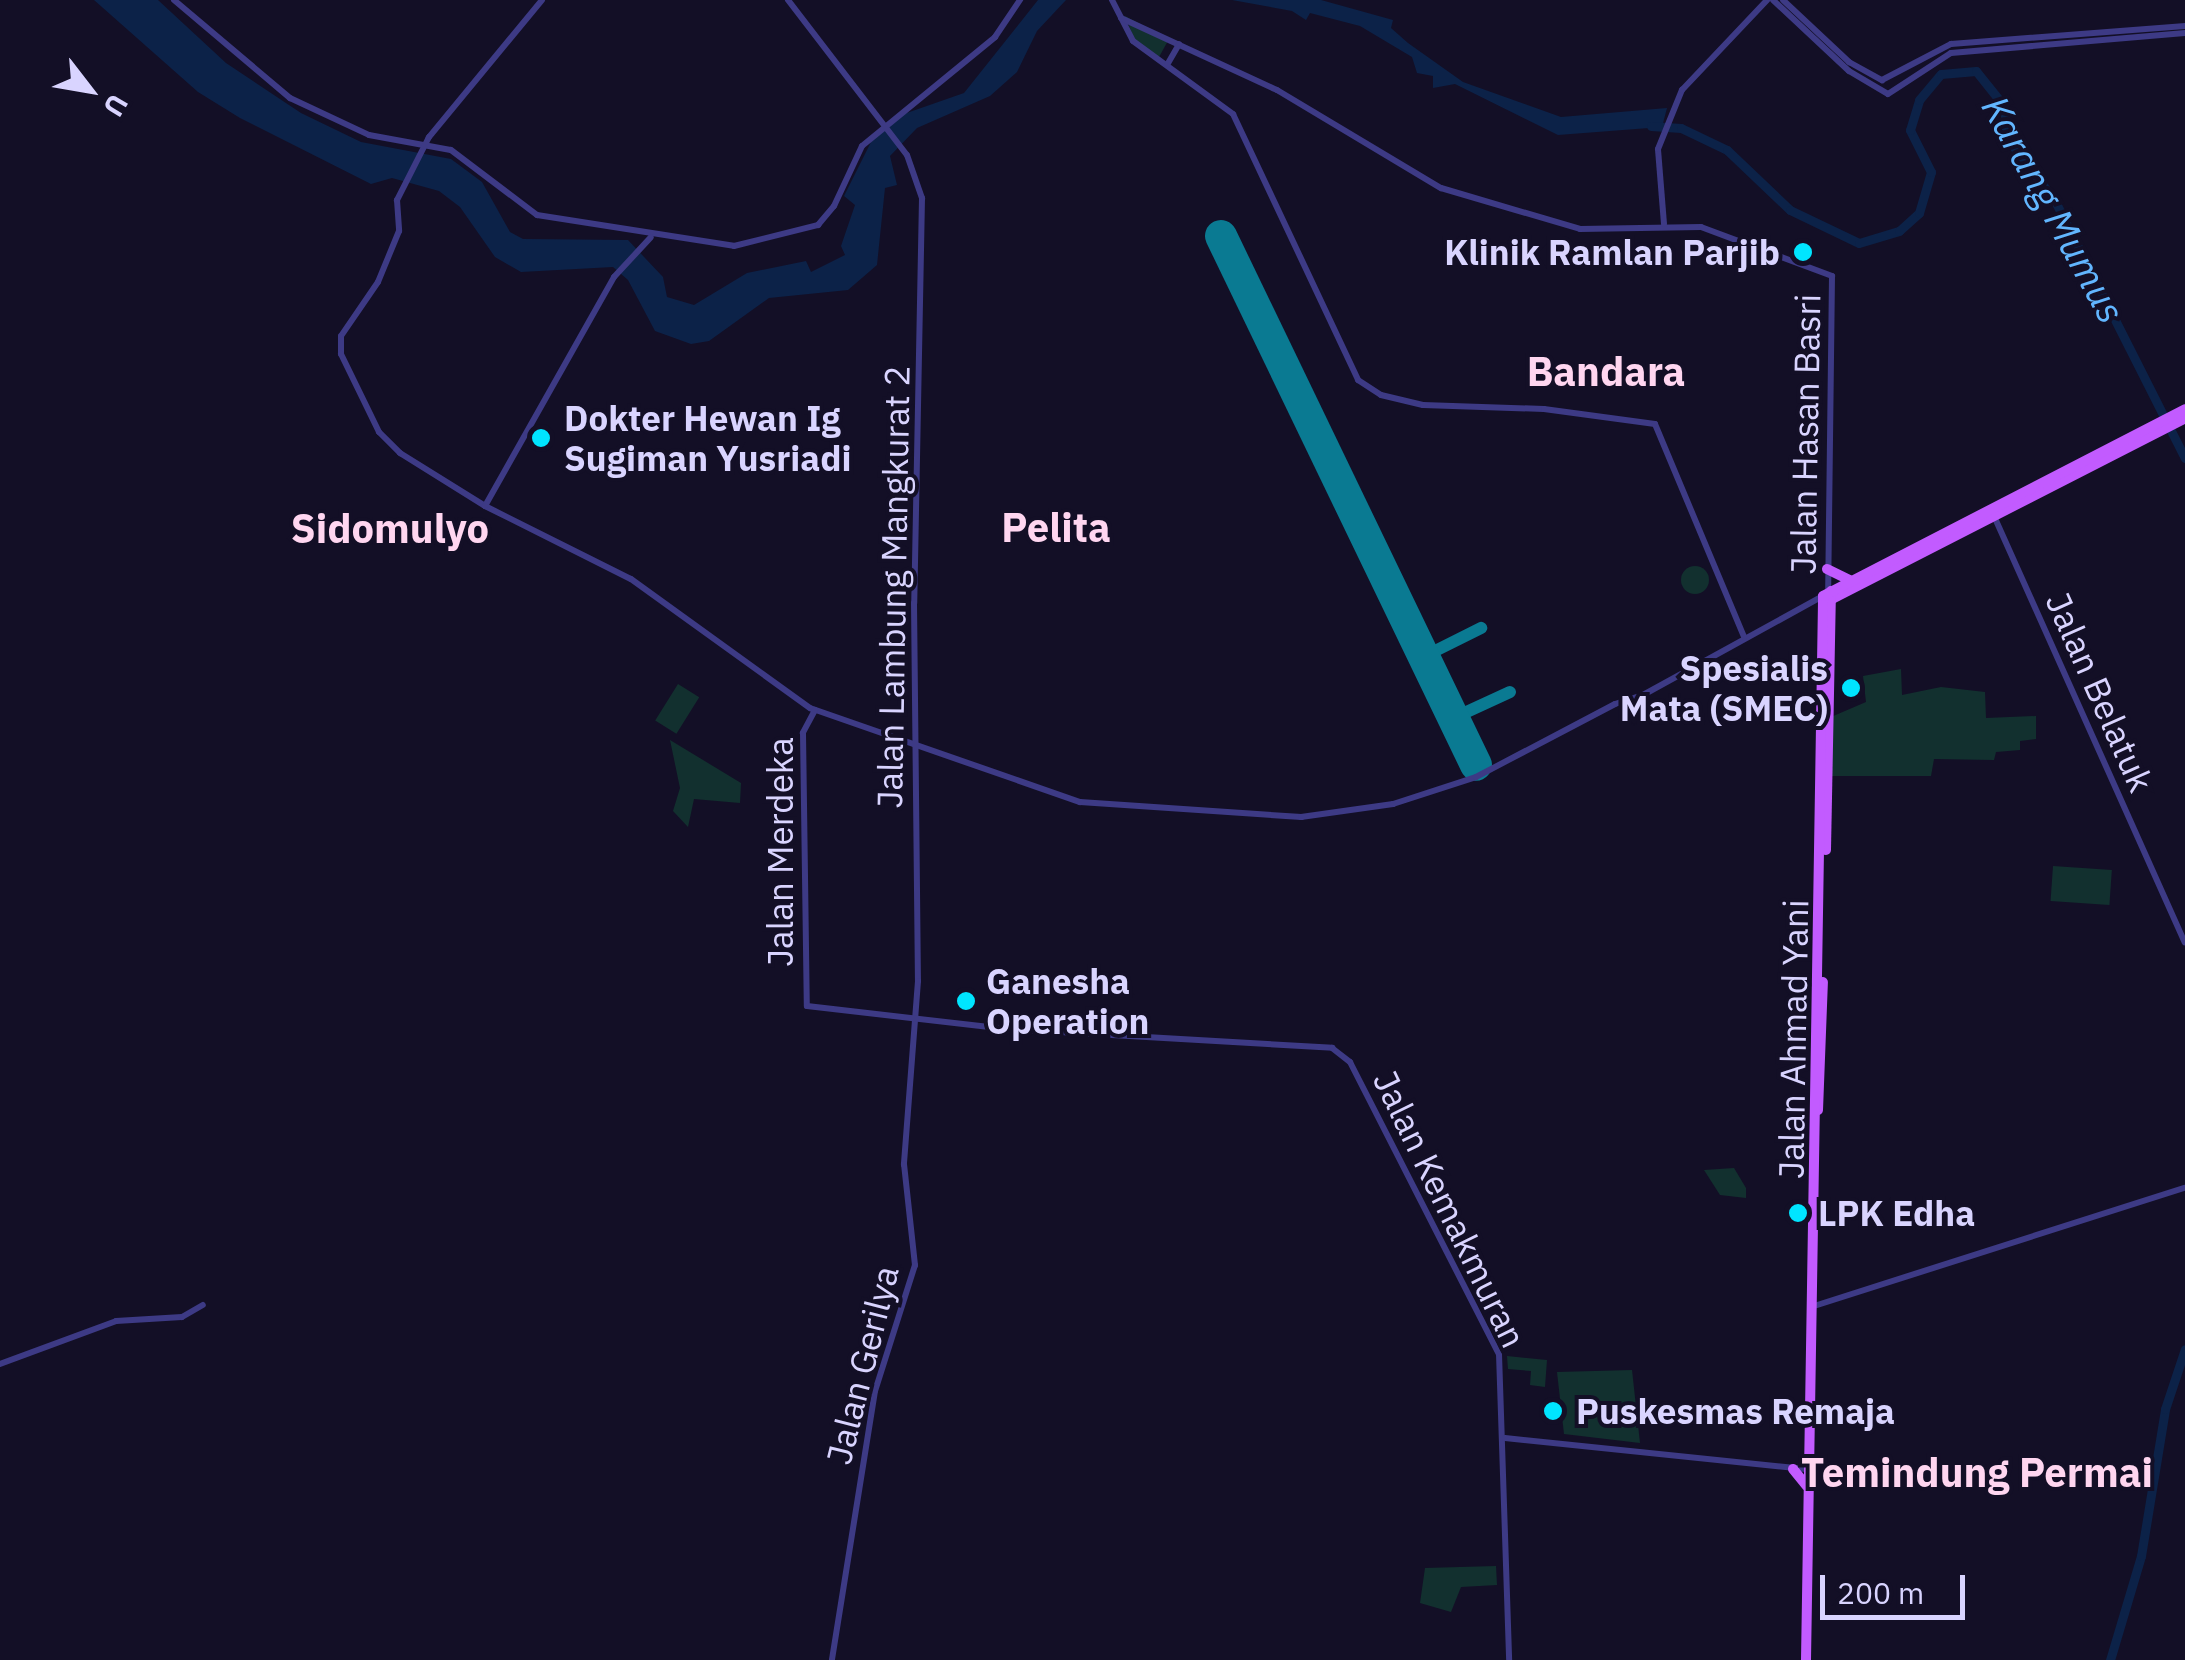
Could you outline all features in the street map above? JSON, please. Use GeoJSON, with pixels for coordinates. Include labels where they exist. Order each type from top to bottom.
{"type":"FeatureCollection","features":[{"type":"Feature","properties":{"kind":"main road"},"geometry":{"type":"LineString","coordinates":[[1824,598],[2177,419],[2185,409]]}},
{"type":"Feature","properties":{"kind":"main road"},"geometry":{"type":"LineString","coordinates":[[1824,598],[1850,580],[1994,516],[2155,429]]}},
{"type":"Feature","properties":{"kind":"main road"},"geometry":{"type":"LineString","coordinates":[[1827,569],[1850,580]]}},
{"type":"Feature","properties":{"kind":"main road","name":"Jalan Ahmad Yani"},"geometry":{"type":"LineString","coordinates":[[1809,1660],[1824,598]]}},
{"type":"Feature","properties":{"kind":"main road"},"geometry":{"type":"LineString","coordinates":[[1793,1468],[1808,1486]]}},
{"type":"Feature","properties":{"kind":"main road","name":"Jalan Ahmad Yani"},"geometry":{"type":"LineString","coordinates":[[1809,1660],[1808,1486],[1812,1470]]}},
{"type":"Feature","properties":{"kind":"street"},"geometry":{"type":"LineString","coordinates":[[174,0],[304,106],[370,134],[426,144],[474,162],[537,216],[651,237],[734,246],[810,229],[834,206],[857,154],[876,130],[995,37],[1020,0]]}},
{"type":"Feature","properties":{"kind":"street"},"geometry":{"type":"LineString","coordinates":[[542,0],[454,103],[426,144],[398,196],[401,228],[339,350],[383,437],[486,506],[631,579],[814,710],[1066,799],[1150,812],[1301,817],[1375,808],[1454,787],[1608,707],[1644,696],[1744,637],[1824,598]]}},
{"type":"Feature","properties":{"kind":"street","name":"Jalan Lambung Mangkurat 2"},"geometry":{"type":"LineString","coordinates":[[788,0],[908,155],[918,177],[923,233],[914,746],[916,1022]]}},
{"type":"Feature","properties":{"kind":"street"},"geometry":{"type":"LineString","coordinates":[[1121,18],[1276,90],[1441,188],[1580,229],[1664,224],[1660,138],[1682,90],[1770,0],[1882,93],[1895,92],[1951,53],[2109,36]]}},
{"type":"Feature","properties":{"kind":"street"},"geometry":{"type":"LineString","coordinates":[[1783,0],[1849,62],[1878,79],[1897,77],[1951,44],[2185,30]]}},
{"type":"Feature","properties":{"kind":"street"},"geometry":{"type":"LineString","coordinates":[[1114,3],[1133,41],[1236,118],[1364,386],[1437,408],[1544,409],[1655,424],[1744,637]]}},
{"type":"Feature","properties":{"kind":"street"},"geometry":{"type":"LineString","coordinates":[[1167,65],[1179,44]]}},
{"type":"Feature","properties":{"kind":"street","name":"Jalan Hasan Basri"},"geometry":{"type":"LineString","coordinates":[[1664,224],[1727,234],[1832,276],[1824,598]]}},
{"type":"Feature","properties":{"kind":"street"},"geometry":{"type":"LineString","coordinates":[[486,506],[614,277],[651,237]]}},
{"type":"Feature","properties":{"kind":"street","name":"Jalan Belatuk"},"geometry":{"type":"LineString","coordinates":[[1994,516],[2185,942]]}},
{"type":"Feature","properties":{"kind":"street","name":"Jalan Merdeka"},"geometry":{"type":"LineString","coordinates":[[814,710],[803,733],[805,1004],[916,1022]]}},
{"type":"Feature","properties":{"kind":"street","name":"Jalan Kemakmuran"},"geometry":{"type":"LineString","coordinates":[[916,1022],[1334,1048],[1350,1062],[1496,1346],[1505,1438],[1508,1660]]}},
{"type":"Feature","properties":{"kind":"street","name":"Jalan Gerilya"},"geometry":{"type":"LineString","coordinates":[[832,1660],[875,1391],[914,1278],[904,1160],[916,1022]]}},
{"type":"Feature","properties":{"kind":"street"},"geometry":{"type":"LineString","coordinates":[[1813,1307],[2185,1188]]}},
{"type":"Feature","properties":{"kind":"street"},"geometry":{"type":"LineString","coordinates":[[0,1364],[116,1321],[182,1317],[203,1305]]}},
{"type":"Feature","properties":{"kind":"street"},"geometry":{"type":"LineString","coordinates":[[1505,1438],[1812,1470]]}},
{"type":"Feature","properties":{"kind":"green space"},"geometry":{"type":"Polygon","coordinates":[[[1125,16],[1169,39],[1159,57],[1135,41],[1125,16]]]}},
{"type":"Feature","properties":{"kind":"green space"},"geometry":{"type":"Polygon","coordinates":[[[1695,566],[1705,570],[1709,580],[1705,590],[1695,594],[1685,590],[1681,580],[1685,570],[1695,566]]]}},
{"type":"Feature","properties":{"kind":"green space"},"geometry":{"type":"Polygon","coordinates":[[[1901,669],[1902,695],[1941,687],[1985,692],[1986,718],[2036,716],[2036,739],[2020,741],[2020,750],[1996,752],[1994,760],[1934,759],[1931,776],[1830,776],[1831,717],[1866,702],[1863,676],[1901,669]]]}},
{"type":"Feature","properties":{"kind":"green space"},"geometry":{"type":"Polygon","coordinates":[[[678,684],[699,697],[676,734],[655,720],[678,684]]]}},
{"type":"Feature","properties":{"kind":"green space"},"geometry":{"type":"Polygon","coordinates":[[[670,740],[741,783],[740,803],[694,799],[688,827],[673,811],[680,788],[670,740]]]}},
{"type":"Feature","properties":{"kind":"green space"},"geometry":{"type":"Polygon","coordinates":[[[2053,866],[2112,870],[2109,905],[2051,901],[2053,866]]]}},
{"type":"Feature","properties":{"kind":"green space"},"geometry":{"type":"Polygon","coordinates":[[[1734,1168],[1746,1188],[1746,1198],[1720,1195],[1704,1170],[1734,1168]]]}},
{"type":"Feature","properties":{"kind":"green space"},"geometry":{"type":"Polygon","coordinates":[[[1507,1356],[1547,1360],[1545,1387],[1530,1385],[1531,1371],[1508,1369],[1507,1356]]]}},
{"type":"Feature","properties":{"kind":"green space"},"geometry":{"type":"Polygon","coordinates":[[[1632,1370],[1640,1443],[1564,1434],[1557,1372],[1632,1370]]]}},
{"type":"Feature","properties":{"kind":"green space"},"geometry":{"type":"Polygon","coordinates":[[[1496,1566],[1497,1585],[1461,1587],[1451,1612],[1420,1603],[1425,1568],[1496,1566]]]}},
{"type":"Feature","properties":{"kind":"water"},"geometry":{"type":"Polygon","coordinates":[[[94,0],[158,0],[226,63],[301,113],[361,142],[451,159],[482,182],[510,232],[523,239],[628,240],[663,277],[667,297],[694,305],[747,273],[806,261],[811,272],[845,255],[841,246],[855,205],[844,196],[872,140],[901,115],[964,93],[1038,0],[1066,0],[1037,31],[1017,72],[990,96],[917,128],[890,156],[897,185],[885,188],[877,265],[848,290],[769,298],[709,341],[691,344],[655,331],[628,280],[613,267],[521,272],[495,257],[460,207],[439,191],[392,178],[371,184],[240,118],[198,92],[94,0]]]}},
{"type":"Feature","properties":{"kind":"water"},"geometry":{"type":"Polygon","coordinates":[[[1232,0],[1321,0],[1393,20],[1391,28],[1463,82],[1561,117],[1667,108],[1662,127],[1558,135],[1455,84],[1433,88],[1433,76],[1417,73],[1412,57],[1360,26],[1310,13],[1306,20],[1292,11],[1232,0]]]}},
{"type":"Feature","properties":{"kind":"waterway","name":"Karang Mumus"},"geometry":{"type":"LineString","coordinates":[[1651,126],[1681,128],[1727,150],[1790,210],[1859,243],[1899,231],[1919,213],[1931,172],[1910,130],[1919,100],[1941,74],[1976,71],[2004,106],[2007,138],[2055,201],[2185,458]]}},
{"type":"Feature","properties":{"kind":"waterway","name":"Karang Mumus"},"geometry":{"type":"LineString","coordinates":[[2110,1660],[2141,1556],[2165,1409],[2185,1349]]}},
{"type":"Feature","properties":{"kind":"taxiway"},"geometry":{"type":"LineString","coordinates":[[1429,670],[1433,652],[1481,628]]}},
{"type":"Feature","properties":{"kind":"taxiway"},"geometry":{"type":"LineString","coordinates":[[1449,712],[1460,715],[1510,692]]}},
{"type":"Feature","properties":{"kind":"runway"},"geometry":{"type":"LineString","coordinates":[[1221,236],[1476,765]]}},
{"type":"Feature","properties":{"kind":"place","name":"Klinik Ramlan Parjib"},"geometry":{"type":"Point","coordinates":[1803,252]}},
{"type":"Feature","properties":{"kind":"place","name":"Dokter Hewan Ig Sugiman Yusriadi"},"geometry":{"type":"Point","coordinates":[541,438]}},
{"type":"Feature","properties":{"kind":"place","name":"Spesialis Mata (SMEC)"},"geometry":{"type":"Point","coordinates":[1851,688]}},
{"type":"Feature","properties":{"kind":"place","name":"Ganesha Operation"},"geometry":{"type":"Point","coordinates":[966,1001]}},
{"type":"Feature","properties":{"kind":"place","name":"LPK Edha"},"geometry":{"type":"Point","coordinates":[1798,1213]}},
{"type":"Feature","properties":{"kind":"place","name":"Puskesmas Remaja"},"geometry":{"type":"Point","coordinates":[1553,1411]}},
{"type":"Feature","properties":{"kind":"district","name":"Bandara"},"geometry":{"type":"Point","coordinates":[1606,371]}},
{"type":"Feature","properties":{"kind":"district","name":"Pelita"},"geometry":{"type":"Point","coordinates":[1056,527]}},
{"type":"Feature","properties":{"kind":"district","name":"Sidomulyo"},"geometry":{"type":"Point","coordinates":[390,528]}},
{"type":"Feature","properties":{"kind":"district","name":"Temindung Permai"},"geometry":{"type":"Point","coordinates":[1977,1472]}}]}
